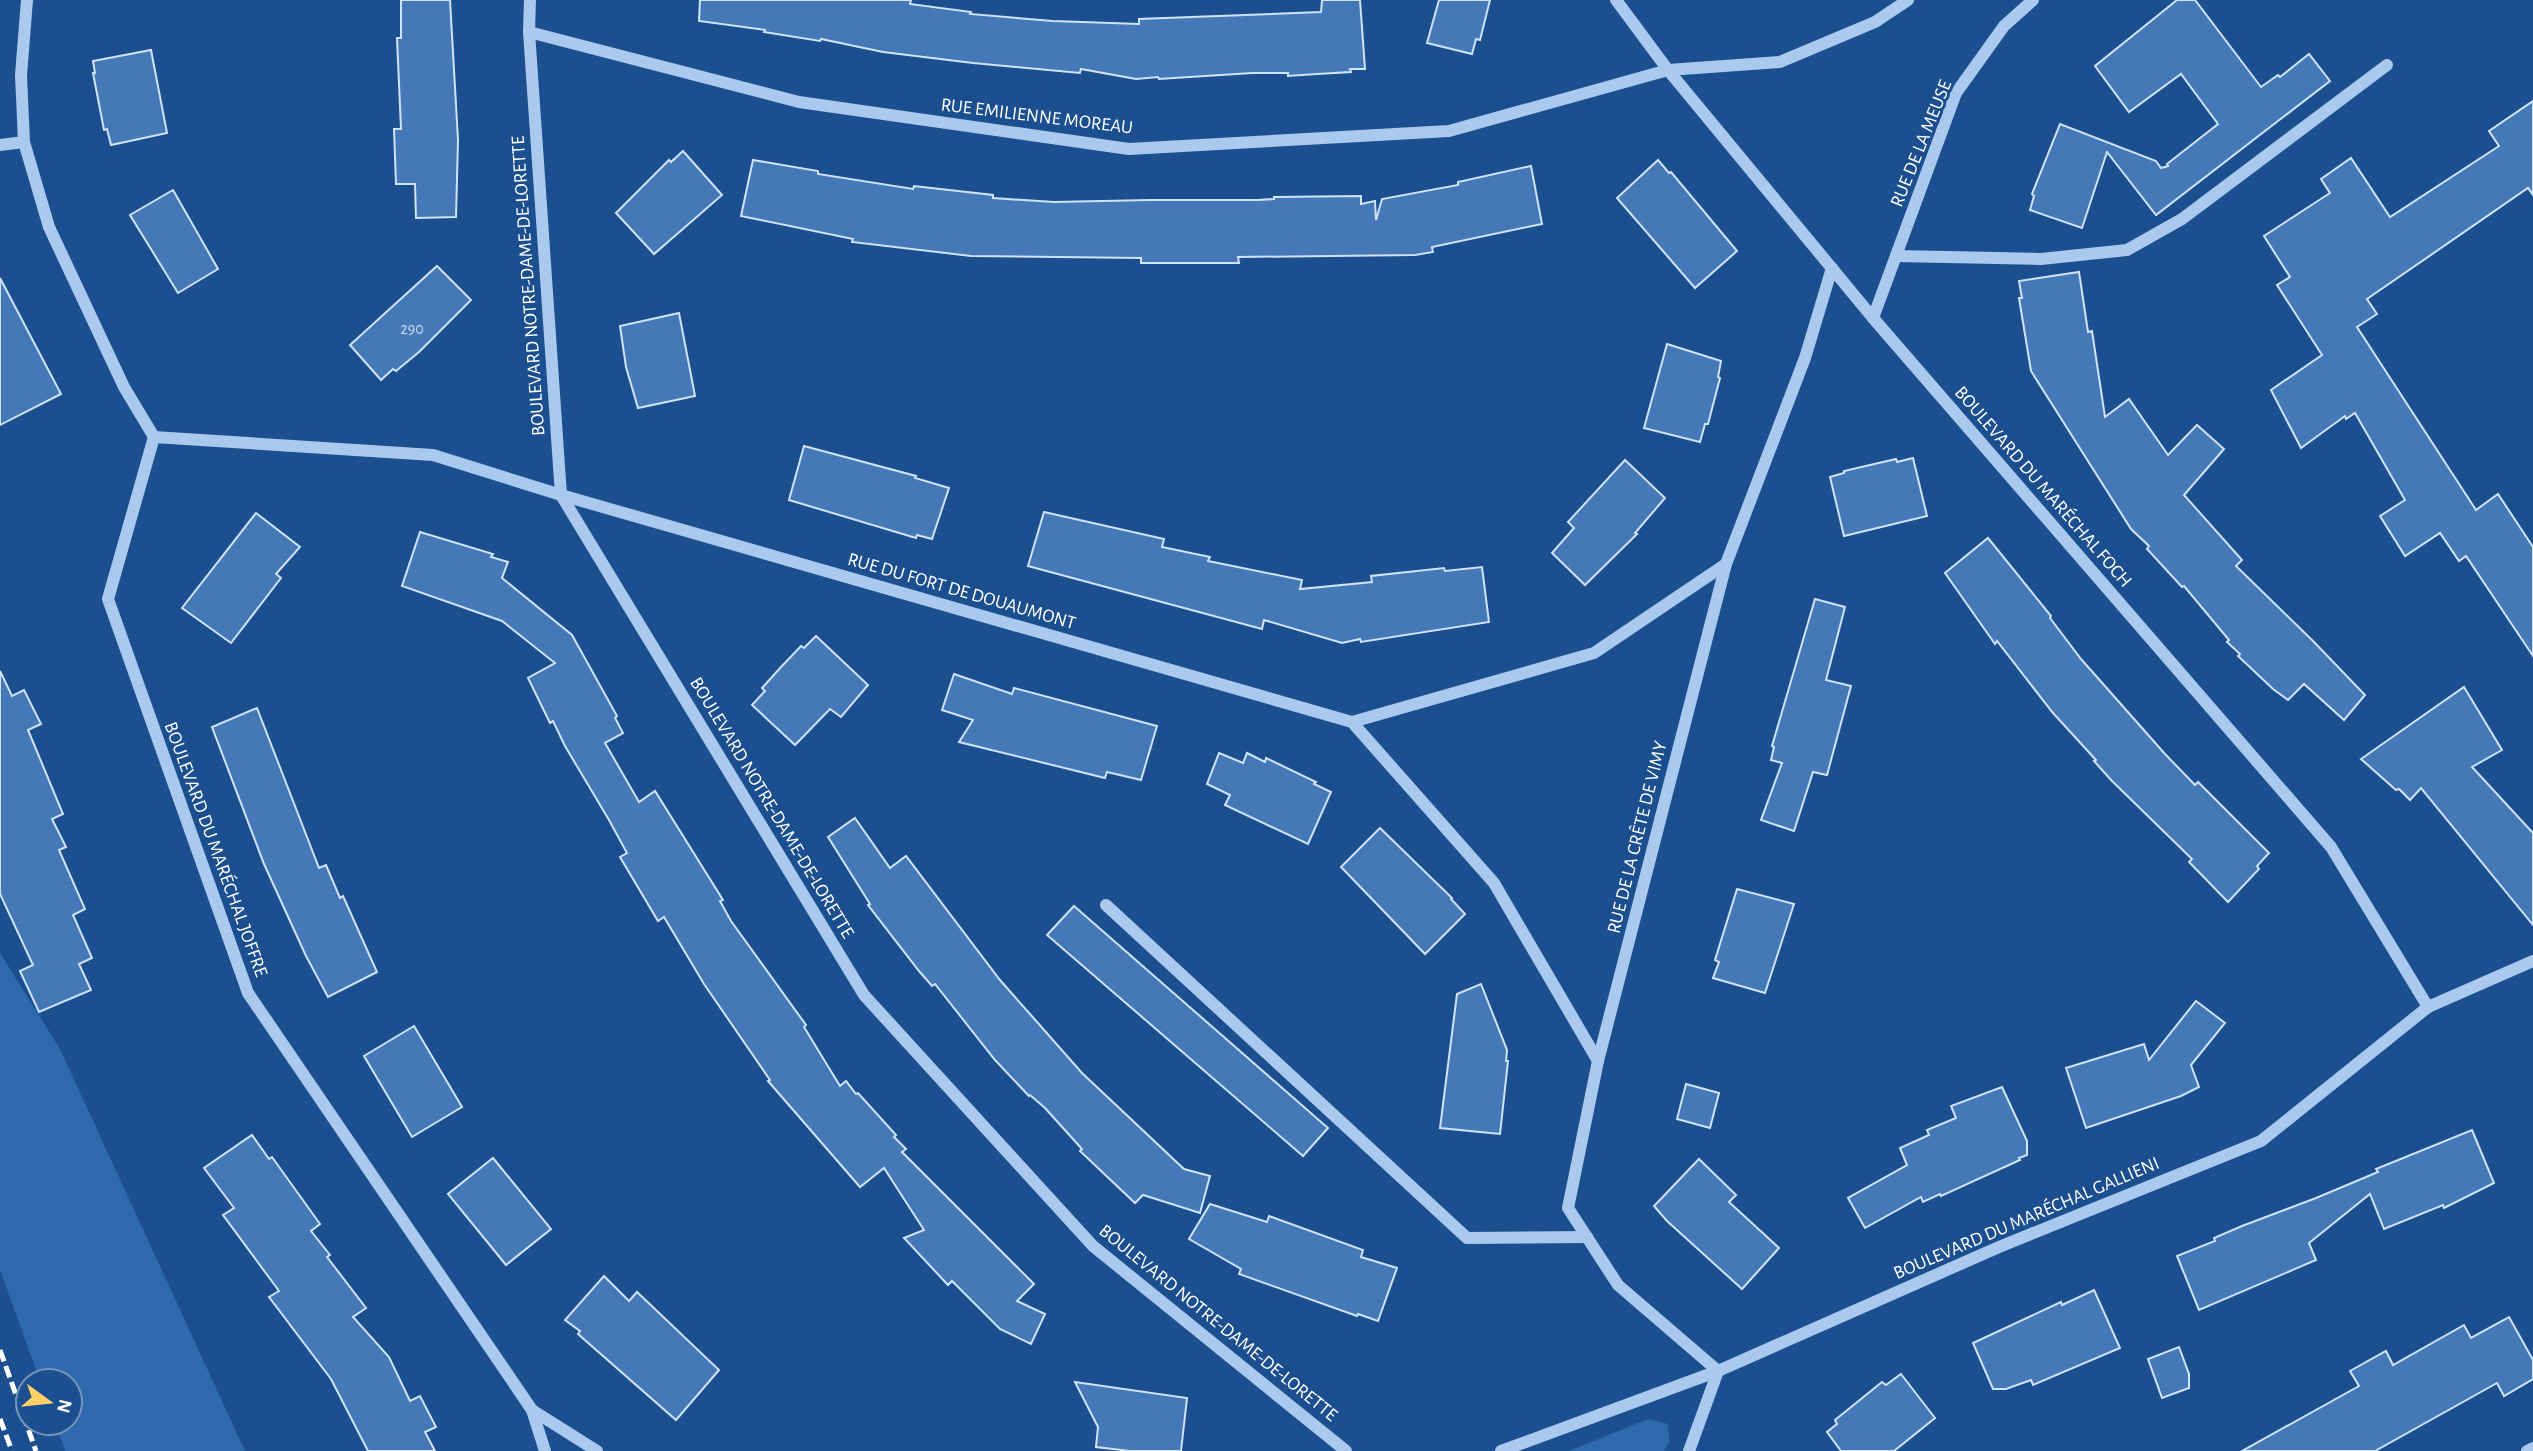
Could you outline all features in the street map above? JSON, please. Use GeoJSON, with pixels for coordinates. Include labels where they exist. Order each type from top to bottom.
{"type":"FeatureCollection","features":[{"type":"Feature","properties":{"kind":"street"},"geometry":{"type":"LineString","coordinates":[[27,0],[21,75],[24,142],[49,227],[124,387],[154,437],[433,455],[561,495]]}},
{"type":"Feature","properties":{"kind":"street","name":"BOULEVARD NOTRE-DAME-DE-LORETTE"},"geometry":{"type":"LineString","coordinates":[[530,0],[529,32],[561,495],[864,995],[1093,1246],[1346,1451]]}},
{"type":"Feature","properties":{"kind":"street","name":"BOULEVARD DU MARÉCHAL FOCH"},"geometry":{"type":"LineString","coordinates":[[1616,0],[1668,70],[1873,318],[2331,846],[2428,1007]]}},
{"type":"Feature","properties":{"kind":"street"},"geometry":{"type":"LineString","coordinates":[[1668,70],[1780,62],[1875,22],[1908,0]]}},
{"type":"Feature","properties":{"kind":"street","name":"RUE DE LA MEUSE"},"geometry":{"type":"LineString","coordinates":[[1873,318],[1956,93],[2004,26],[2033,0]]}},
{"type":"Feature","properties":{"kind":"street","name":"RUE EMILIENNE MOREAU"},"geometry":{"type":"LineString","coordinates":[[529,32],[799,102],[1129,149],[1449,131],[1668,70]]}},
{"type":"Feature","properties":{"kind":"street"},"geometry":{"type":"LineString","coordinates":[[1896,256],[2041,259],[2127,250],[2182,219],[2387,65]]}},
{"type":"Feature","properties":{"kind":"street"},"geometry":{"type":"LineString","coordinates":[[0,145],[24,142]]}},
{"type":"Feature","properties":{"kind":"street","name":"RUE DE LA CRÊTE DE VIMY"},"geometry":{"type":"LineString","coordinates":[[1718,1371],[1618,1285],[1568,1208],[1598,1061],[1727,564],[1800,369],[1832,268]]}},
{"type":"Feature","properties":{"kind":"street","name":"BOULEVARD DU MARÉCHAL JOFFRE"},"geometry":{"type":"LineString","coordinates":[[154,437],[108,599],[248,993],[532,1410],[545,1451]]}},
{"type":"Feature","properties":{"kind":"street","name":"RUE DU FORT DE DOUAUMONT"},"geometry":{"type":"LineString","coordinates":[[561,495],[1352,722]]}},
{"type":"Feature","properties":{"kind":"street"},"geometry":{"type":"LineString","coordinates":[[1598,1061],[1494,883],[1352,722],[1594,653],[1727,564]]}},
{"type":"Feature","properties":{"kind":"street"},"geometry":{"type":"LineString","coordinates":[[1106,905],[1467,1238],[1587,1237]]}},
{"type":"Feature","properties":{"kind":"street","name":"BOULEVARD DU MARÉCHAL GALLIENI"},"geometry":{"type":"LineString","coordinates":[[1501,1451],[1718,1371],[1999,1247],[2261,1141],[2428,1007],[2533,961]]}},
{"type":"Feature","properties":{"kind":"street"},"geometry":{"type":"LineString","coordinates":[[1689,1451],[1718,1371]]}},
{"type":"Feature","properties":{"kind":"street","name":"BOULEVARD DU MARÉCHAL JOFFRE"},"geometry":{"type":"LineString","coordinates":[[532,1410],[597,1451]]}},
{"type":"Feature","properties":{"kind":"street"},"geometry":{"type":"LineString","coordinates":[[2527,1451],[2533,1448]]}},
{"type":"Feature","properties":{"kind":"shaded area"},"geometry":{"type":"Polygon","coordinates":[[[0,953],[60,1049],[245,1451],[65,1451],[60,1437],[84,1437],[84,1367],[35,1367],[0,1270],[0,953]]]}},
{"type":"Feature","properties":{"kind":"shaded area"},"geometry":{"type":"Polygon","coordinates":[[[1648,1419],[1668,1424],[1669,1442],[1664,1451],[1569,1451],[1648,1419]]]}},
{"type":"Feature","properties":{"kind":"building"},"geometry":{"type":"Polygon","coordinates":[[[401,0],[450,0],[458,140],[456,217],[416,218],[415,184],[396,184],[394,129],[401,129],[397,38],[401,38],[401,0]]]}},
{"type":"Feature","properties":{"kind":"building"},"geometry":{"type":"Polygon","coordinates":[[[700,0],[911,0],[910,4],[971,12],[970,14],[1139,24],[1139,19],[1321,12],[1322,0],[1360,0],[1365,69],[1288,76],[1288,73],[1252,73],[1136,79],[1081,69],[1080,73],[973,63],[883,52],[821,39],[820,41],[699,21],[700,0]]]}},
{"type":"Feature","properties":{"kind":"building"},"geometry":{"type":"Polygon","coordinates":[[[1439,0],[1490,0],[1480,40],[1476,39],[1472,54],[1427,43],[1439,0]]]}},
{"type":"Feature","properties":{"kind":"building"},"geometry":{"type":"Polygon","coordinates":[[[2177,0],[2195,0],[2261,87],[2278,75],[2280,77],[2309,54],[2330,81],[2156,215],[2107,152],[2082,228],[2030,210],[2034,196],[2032,194],[2060,124],[2156,161],[2161,168],[2168,166],[2167,164],[2218,124],[2181,74],[2129,112],[2095,66],[2177,0]]]}},
{"type":"Feature","properties":{"kind":"building"},"geometry":{"type":"Polygon","coordinates":[[[151,50],[167,133],[111,145],[107,129],[104,130],[93,61],[151,50]]]}},
{"type":"Feature","properties":{"kind":"building"},"geometry":{"type":"Polygon","coordinates":[[[2533,101],[2533,195],[2528,188],[2367,299],[2377,314],[2357,327],[2476,510],[2498,494],[2533,547],[2533,656],[2466,556],[2459,561],[2440,533],[2405,556],[2380,516],[2405,500],[2355,413],[2346,419],[2345,416],[2301,448],[2271,390],[2322,355],[2277,285],[2290,277],[2264,236],[2330,193],[2321,179],[2351,158],[2390,217],[2499,146],[2489,131],[2533,101]]]}},
{"type":"Feature","properties":{"kind":"building"},"geometry":{"type":"Polygon","coordinates":[[[683,151],[722,195],[654,254],[616,213],[669,160],[671,162],[683,151]]]}},
{"type":"Feature","properties":{"kind":"building"},"geometry":{"type":"Polygon","coordinates":[[[753,160],[818,171],[818,174],[913,189],[914,186],[993,195],[993,198],[1054,202],[1361,196],[1361,204],[1375,201],[1376,220],[1382,199],[1458,185],[1458,182],[1531,166],[1542,224],[1432,247],[1433,252],[1415,255],[1238,257],[1239,263],[1141,263],[1141,258],[971,256],[852,242],[853,239],[741,216],[753,160]]]}},
{"type":"Feature","properties":{"kind":"building"},"geometry":{"type":"Polygon","coordinates":[[[1658,160],[1737,251],[1695,288],[1617,198],[1658,160]]]}},
{"type":"Feature","properties":{"kind":"building"},"geometry":{"type":"Polygon","coordinates":[[[173,190],[218,269],[178,293],[130,215],[173,190]]]}},
{"type":"Feature","properties":{"kind":"building"},"geometry":{"type":"Polygon","coordinates":[[[437,266],[471,300],[419,352],[381,380],[350,345],[437,266]]]}},
{"type":"Feature","properties":{"kind":"building"},"geometry":{"type":"Polygon","coordinates":[[[2079,272],[2088,332],[2092,331],[2105,417],[2129,399],[2168,455],[2197,425],[2224,449],[2184,495],[2242,560],[2236,566],[2365,695],[2344,720],[2304,684],[2288,700],[2238,656],[2240,654],[2227,642],[2229,640],[2184,586],[2182,587],[2147,549],[2149,546],[2131,529],[2031,371],[2019,298],[2022,298],[2019,281],[2079,272]]]}},
{"type":"Feature","properties":{"kind":"building"},"geometry":{"type":"Polygon","coordinates":[[[0,278],[61,394],[0,425],[0,278]]]}},
{"type":"Feature","properties":{"kind":"building"},"geometry":{"type":"Polygon","coordinates":[[[679,313],[695,396],[638,408],[626,367],[620,326],[679,313]]]}},
{"type":"Feature","properties":{"kind":"building"},"geometry":{"type":"Polygon","coordinates":[[[1667,344],[1721,361],[1720,378],[1708,424],[1705,424],[1700,442],[1644,428],[1667,344]]]}},
{"type":"Feature","properties":{"kind":"building"},"geometry":{"type":"Polygon","coordinates":[[[804,446],[916,476],[915,478],[949,488],[932,539],[917,535],[916,538],[789,500],[804,446]]]}},
{"type":"Feature","properties":{"kind":"building"},"geometry":{"type":"Polygon","coordinates":[[[1913,458],[1927,516],[1844,536],[1830,477],[1844,471],[1896,459],[1897,462],[1913,458]]]}},
{"type":"Feature","properties":{"kind":"building"},"geometry":{"type":"Polygon","coordinates":[[[1625,460],[1665,498],[1635,533],[1637,534],[1585,585],[1552,553],[1574,528],[1568,522],[1625,460]]]}},
{"type":"Feature","properties":{"kind":"building"},"geometry":{"type":"Polygon","coordinates":[[[1044,512],[1164,539],[1162,547],[1210,557],[1208,561],[1302,580],[1300,589],[1372,582],[1371,576],[1482,567],[1489,622],[1342,643],[1264,620],[1262,629],[1028,566],[1044,512]]]}},
{"type":"Feature","properties":{"kind":"building"},"geometry":{"type":"Polygon","coordinates":[[[256,513],[300,547],[276,574],[281,578],[231,643],[182,608],[256,513]]]}},
{"type":"Feature","properties":{"kind":"building"},"geometry":{"type":"Polygon","coordinates":[[[420,532],[493,554],[491,557],[508,562],[502,578],[572,635],[617,716],[615,718],[623,733],[605,743],[639,802],[655,791],[723,900],[720,901],[731,921],[806,1025],[804,1027],[840,1086],[846,1081],[856,1094],[858,1093],[896,1135],[894,1137],[906,1149],[902,1152],[1034,1284],[1017,1301],[1045,1314],[1031,1344],[1000,1329],[952,1281],[948,1285],[904,1238],[924,1230],[884,1168],[860,1187],[768,1081],[770,1080],[704,984],[664,917],[658,921],[620,857],[627,853],[609,820],[553,721],[550,723],[528,678],[555,663],[502,621],[402,586],[420,532]]]}},
{"type":"Feature","properties":{"kind":"building"},"geometry":{"type":"Polygon","coordinates":[[[1988,538],[2051,616],[2081,659],[2165,754],[2195,785],[2198,782],[2269,853],[2257,866],[2259,869],[2228,902],[2189,862],[2192,859],[2094,761],[2096,760],[2053,713],[1997,641],[1995,644],[1945,573],[1988,538]]]}},
{"type":"Feature","properties":{"kind":"building"},"geometry":{"type":"Polygon","coordinates":[[[1815,599],[1845,607],[1826,680],[1851,686],[1827,775],[1813,772],[1794,831],[1761,820],[1782,763],[1771,760],[1772,746],[1815,599]]]}},
{"type":"Feature","properties":{"kind":"building"},"geometry":{"type":"Polygon","coordinates":[[[816,636],[868,685],[841,717],[830,709],[795,745],[752,705],[765,691],[762,688],[781,667],[801,646],[804,648],[816,636]]]}},
{"type":"Feature","properties":{"kind":"building"},"geometry":{"type":"Polygon","coordinates":[[[0,671],[12,696],[24,690],[41,724],[28,730],[63,814],[52,819],[66,847],[59,850],[85,909],[73,915],[92,958],[79,964],[91,990],[39,1012],[20,971],[33,965],[0,894],[0,671]]]}},
{"type":"Feature","properties":{"kind":"building"},"geometry":{"type":"Polygon","coordinates":[[[954,674],[1012,694],[1014,688],[1157,726],[1141,780],[1107,772],[1105,778],[959,742],[973,720],[942,710],[954,674]]]}},
{"type":"Feature","properties":{"kind":"building"},"geometry":{"type":"Polygon","coordinates":[[[2464,687],[2502,750],[2472,767],[2533,833],[2533,925],[2421,788],[2410,800],[2361,759],[2464,687]]]}},
{"type":"Feature","properties":{"kind":"building"},"geometry":{"type":"Polygon","coordinates":[[[257,708],[319,868],[326,865],[377,972],[328,997],[264,864],[212,727],[257,708]]]}},
{"type":"Feature","properties":{"kind":"building"},"geometry":{"type":"Polygon","coordinates":[[[1219,753],[1243,763],[1247,753],[1265,762],[1266,758],[1331,792],[1308,844],[1225,805],[1230,795],[1207,784],[1219,753]]]}},
{"type":"Feature","properties":{"kind":"building"},"geometry":{"type":"Polygon","coordinates":[[[855,818],[890,868],[906,856],[1000,980],[1082,1073],[1184,1169],[1210,1176],[1200,1213],[1143,1195],[1135,1203],[1080,1151],[1082,1149],[1045,1108],[1029,1096],[995,1060],[935,984],[932,986],[919,971],[868,905],[870,904],[828,837],[855,818]]]}},
{"type":"Feature","properties":{"kind":"building"},"geometry":{"type":"Polygon","coordinates":[[[1380,828],[1465,914],[1425,954],[1341,867],[1380,828]]]}},
{"type":"Feature","properties":{"kind":"building"},"geometry":{"type":"Polygon","coordinates":[[[1737,889],[1794,904],[1765,993],[1713,978],[1719,962],[1715,960],[1737,889]]]}},
{"type":"Feature","properties":{"kind":"building"},"geometry":{"type":"Polygon","coordinates":[[[1074,906],[1328,1128],[1303,1156],[1047,935],[1074,906]]]}},
{"type":"Feature","properties":{"kind":"building"},"geometry":{"type":"Polygon","coordinates":[[[1481,984],[1507,1050],[1500,1134],[1440,1128],[1457,994],[1481,984]]]}},
{"type":"Feature","properties":{"kind":"building"},"geometry":{"type":"Polygon","coordinates":[[[2196,1001],[2225,1023],[2191,1065],[2199,1087],[2181,1096],[2086,1128],[2066,1068],[2144,1044],[2149,1060],[2196,1001]]]}},
{"type":"Feature","properties":{"kind":"building"},"geometry":{"type":"Polygon","coordinates":[[[414,1026],[462,1107],[412,1137],[364,1056],[414,1026]]]}},
{"type":"Feature","properties":{"kind":"building"},"geometry":{"type":"Polygon","coordinates":[[[1686,1084],[1719,1093],[1710,1128],[1677,1119],[1686,1084]]]}},
{"type":"Feature","properties":{"kind":"building"},"geometry":{"type":"Polygon","coordinates":[[[2002,1087],[2027,1141],[2027,1155],[1941,1196],[1940,1194],[1923,1202],[1921,1197],[1865,1228],[1848,1198],[1907,1165],[1900,1148],[1929,1135],[1927,1130],[1956,1118],[1951,1106],[2002,1087]]]}},
{"type":"Feature","properties":{"kind":"building"},"geometry":{"type":"Polygon","coordinates":[[[2472,1130],[2494,1183],[2444,1208],[2443,1205],[2384,1229],[2370,1194],[2309,1243],[2316,1260],[2199,1310],[2177,1256],[2472,1130]]]}},
{"type":"Feature","properties":{"kind":"building"},"geometry":{"type":"Polygon","coordinates":[[[252,1135],[269,1159],[272,1157],[320,1224],[311,1231],[366,1308],[353,1317],[389,1357],[410,1401],[420,1396],[436,1427],[425,1432],[435,1451],[368,1451],[331,1379],[269,1297],[279,1291],[223,1215],[234,1208],[204,1168],[252,1135]]]}},
{"type":"Feature","properties":{"kind":"building"},"geometry":{"type":"Polygon","coordinates":[[[493,1158],[551,1229],[506,1265],[448,1194],[493,1158]]]}},
{"type":"Feature","properties":{"kind":"building"},"geometry":{"type":"Polygon","coordinates":[[[1699,1159],[1736,1195],[1729,1202],[1779,1248],[1742,1289],[1654,1206],[1699,1159]]]}},
{"type":"Feature","properties":{"kind":"building"},"geometry":{"type":"Polygon","coordinates":[[[1210,1204],[1267,1222],[1269,1216],[1363,1250],[1361,1257],[1397,1268],[1378,1321],[1239,1274],[1241,1269],[1189,1239],[1210,1204]]]}},
{"type":"Feature","properties":{"kind":"building"},"geometry":{"type":"Polygon","coordinates":[[[604,1276],[629,1301],[637,1292],[719,1370],[676,1420],[565,1320],[604,1276]]]}},
{"type":"Feature","properties":{"kind":"building"},"geometry":{"type":"Polygon","coordinates":[[[2094,1290],[2120,1348],[2033,1385],[2031,1380],[2006,1389],[1993,1389],[1973,1343],[2061,1302],[2062,1305],[2094,1290]]]}},
{"type":"Feature","properties":{"kind":"building"},"geometry":{"type":"Polygon","coordinates":[[[2509,1317],[2533,1360],[2533,1379],[2504,1396],[2497,1383],[2375,1451],[2242,1451],[2359,1386],[2350,1371],[2386,1351],[2393,1365],[2464,1325],[2471,1338],[2509,1317]]]}},
{"type":"Feature","properties":{"kind":"building"},"geometry":{"type":"Polygon","coordinates":[[[2179,1347],[2189,1374],[2189,1388],[2162,1398],[2148,1359],[2179,1347]]]}},
{"type":"Feature","properties":{"kind":"building"},"geometry":{"type":"Polygon","coordinates":[[[1901,1374],[1935,1418],[1894,1451],[1841,1451],[1827,1432],[1837,1424],[1835,1420],[1882,1382],[1886,1385],[1901,1374]]]}},
{"type":"Feature","properties":{"kind":"building"},"geometry":{"type":"Polygon","coordinates":[[[1075,1382],[1187,1398],[1181,1451],[1130,1451],[1096,1447],[1098,1427],[1075,1382]]]}},
{"type":"Feature","properties":{"kind":"railway"},"geometry":{"type":"LineString","coordinates":[[0,1350],[36,1451]]}},
{"type":"Feature","properties":{"kind":"railway"},"geometry":{"type":"LineString","coordinates":[[0,1419],[12,1451]]}}]}
